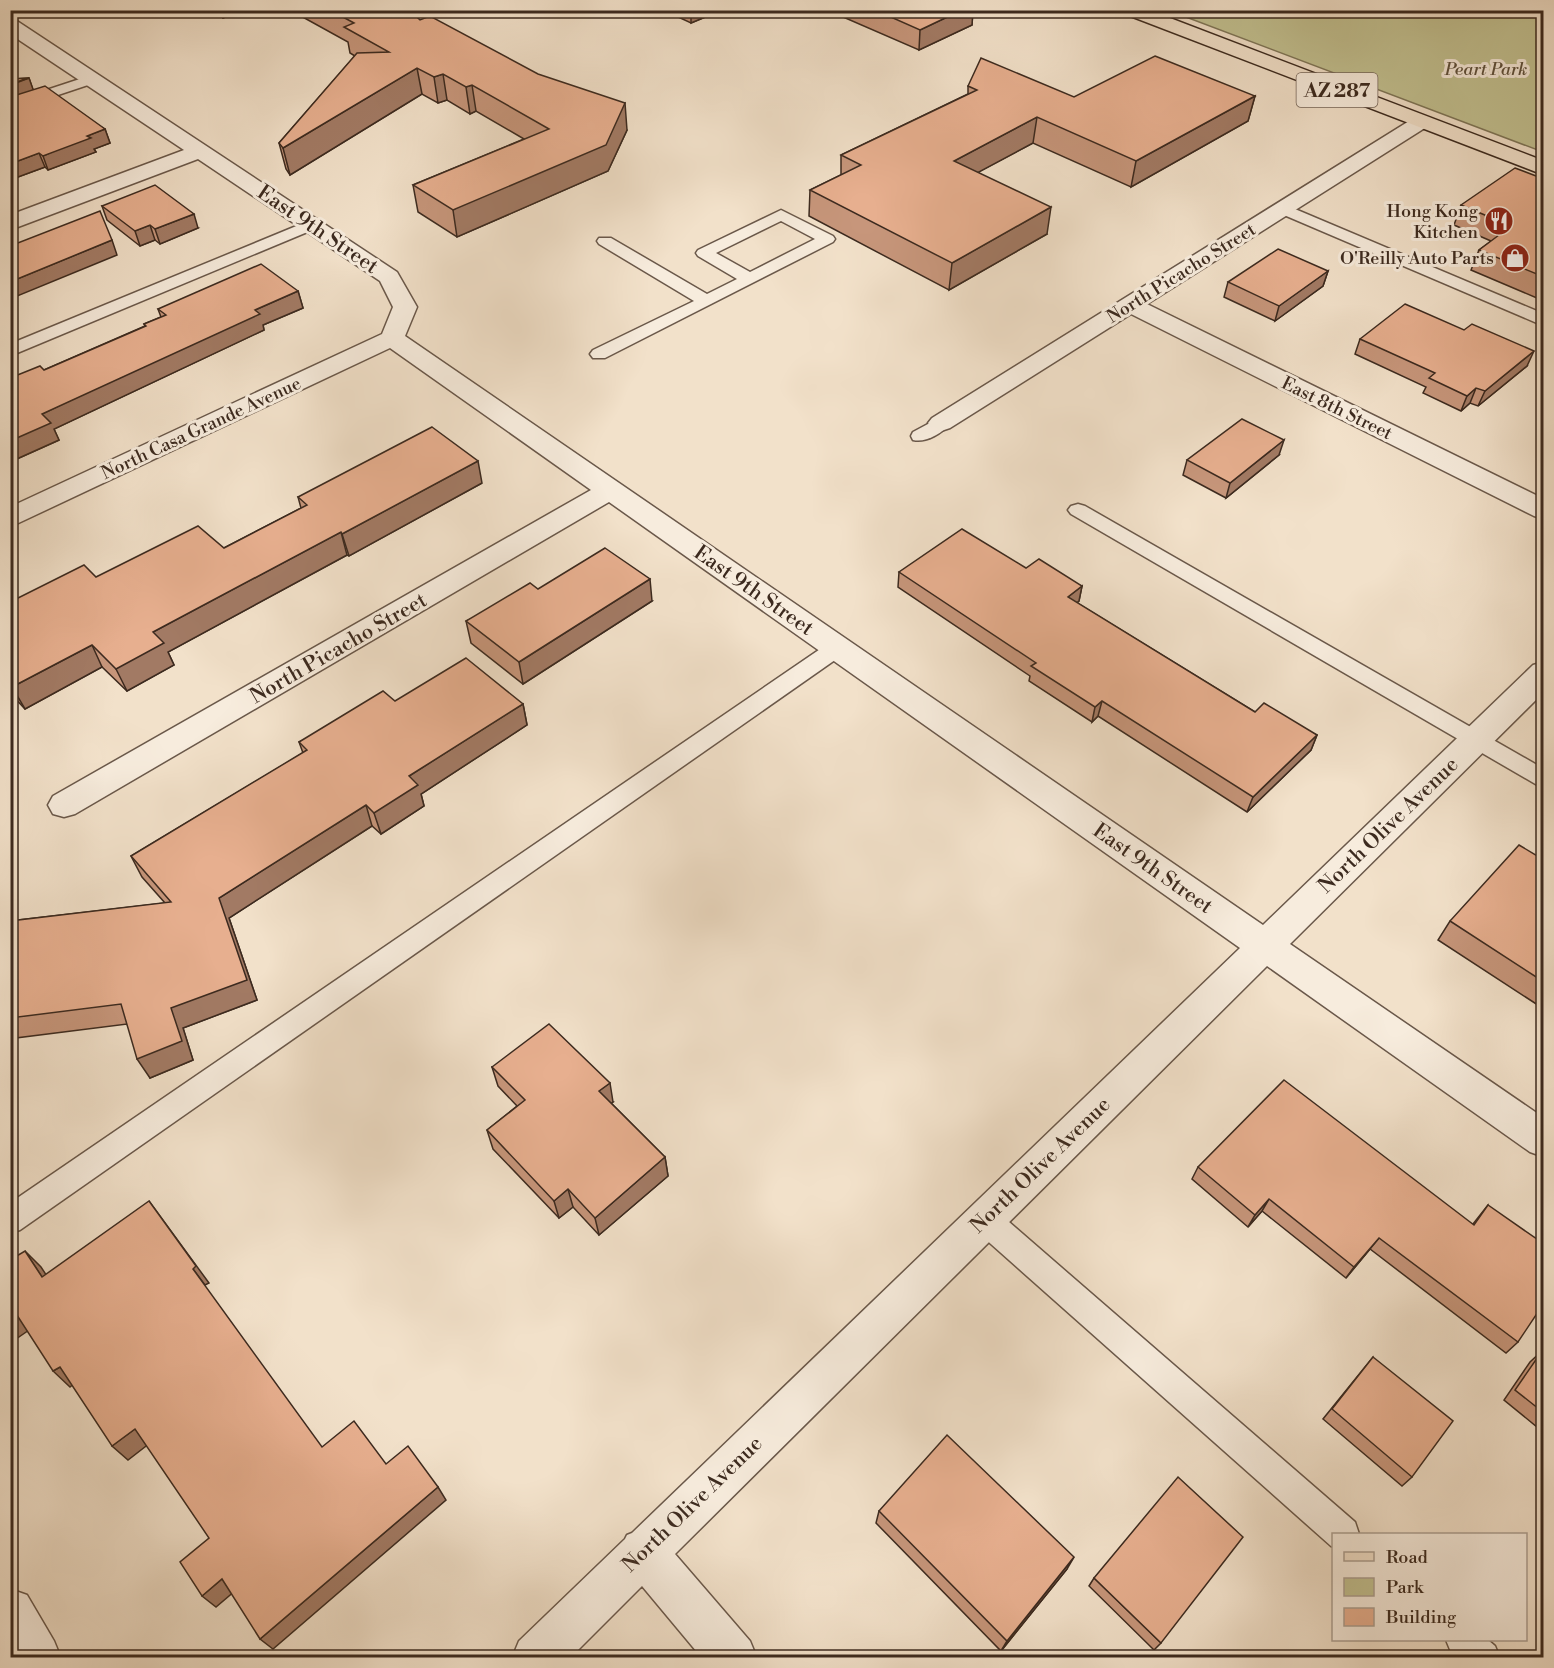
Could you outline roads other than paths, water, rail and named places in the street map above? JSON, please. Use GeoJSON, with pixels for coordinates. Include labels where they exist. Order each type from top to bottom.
{"type":"FeatureCollection","features":[{"type":"Feature","properties":{"kind":"main road","name":"AZ 287"},"geometry":{"type":"LineString","coordinates":[[1131,10],[1544,169]]}},
{"type":"Feature","properties":{"kind":"street","name":"East 9th Street"},"geometry":{"type":"LineString","coordinates":[[16,19],[92,79],[389,277],[405,307],[392,338],[1544,1140]]}},
{"type":"Feature","properties":{"kind":"street","name":"North Picacho Street"},"geometry":{"type":"LineString","coordinates":[[941,423],[1421,122]]}},
{"type":"Feature","properties":{"kind":"street"},"geometry":{"type":"LineString","coordinates":[[10,223],[200,151]]}},
{"type":"Feature","properties":{"kind":"street","name":"East 8th Street"},"geometry":{"type":"LineString","coordinates":[[1130,305],[1544,510]]}},
{"type":"Feature","properties":{"kind":"street","name":"North Casa Grande Avenue"},"geometry":{"type":"LineString","coordinates":[[10,518],[392,338]]}},
{"type":"Feature","properties":{"kind":"street","name":"North Picacho Street"},"geometry":{"type":"LineString","coordinates":[[64,805],[611,490]]}},
{"type":"Feature","properties":{"kind":"street","name":"North Olive Avenue"},"geometry":{"type":"LineString","coordinates":[[536,1658],[1544,672]]}},
{"type":"Feature","properties":{"kind":"street"},"geometry":{"type":"LineString","coordinates":[[643,1551],[734,1658]]}},
{"type":"Feature","properties":{"kind":"street"},"geometry":{"type":"LineString","coordinates":[[10,1612],[37,1658]]}},
{"type":"Feature","properties":{"kind":"lane"},"geometry":{"type":"LineString","coordinates":[[10,107],[92,79]]}},
{"type":"Feature","properties":{"kind":"lane"},"geometry":{"type":"LineString","coordinates":[[1283,209],[1544,321]]}},
{"type":"Feature","properties":{"kind":"lane"},"geometry":{"type":"LineString","coordinates":[[599,354],[707,301],[827,239],[781,215],[704,253],[749,279]]}},
{"type":"Feature","properties":{"kind":"lane"},"geometry":{"type":"LineString","coordinates":[[10,351],[311,225]]}},
{"type":"Feature","properties":{"kind":"lane"},"geometry":{"type":"LineString","coordinates":[[605,241],[707,301]]}},
{"type":"Feature","properties":{"kind":"lane"},"geometry":{"type":"LineString","coordinates":[[920,436],[941,423]]}},
{"type":"Feature","properties":{"kind":"lane"},"geometry":{"type":"LineString","coordinates":[[1078,510],[1544,780]]}},
{"type":"Feature","properties":{"kind":"lane"},"geometry":{"type":"LineString","coordinates":[[10,1220],[837,648]]}},
{"type":"Feature","properties":{"kind":"lane"},"geometry":{"type":"LineString","coordinates":[[984,1219],[1342,1533]]}},
{"type":"Feature","properties":{"kind":"lane"},"geometry":{"type":"LineString","coordinates":[[1464,1641],[1483,1658]]}},
{"type":"Feature","properties":{"kind":"place","name":"Hong Kong Kitchen"},"geometry":{"type":"Point","coordinates":[1499,221]}},
{"type":"Feature","properties":{"kind":"place","name":"O'Reilly Auto Parts"},"geometry":{"type":"Point","coordinates":[1515,258]}},
{"type":"Feature","properties":{"kind":"park label","name":"Peart Park"},"geometry":{"type":"Point","coordinates":[1486,69]}}]}
